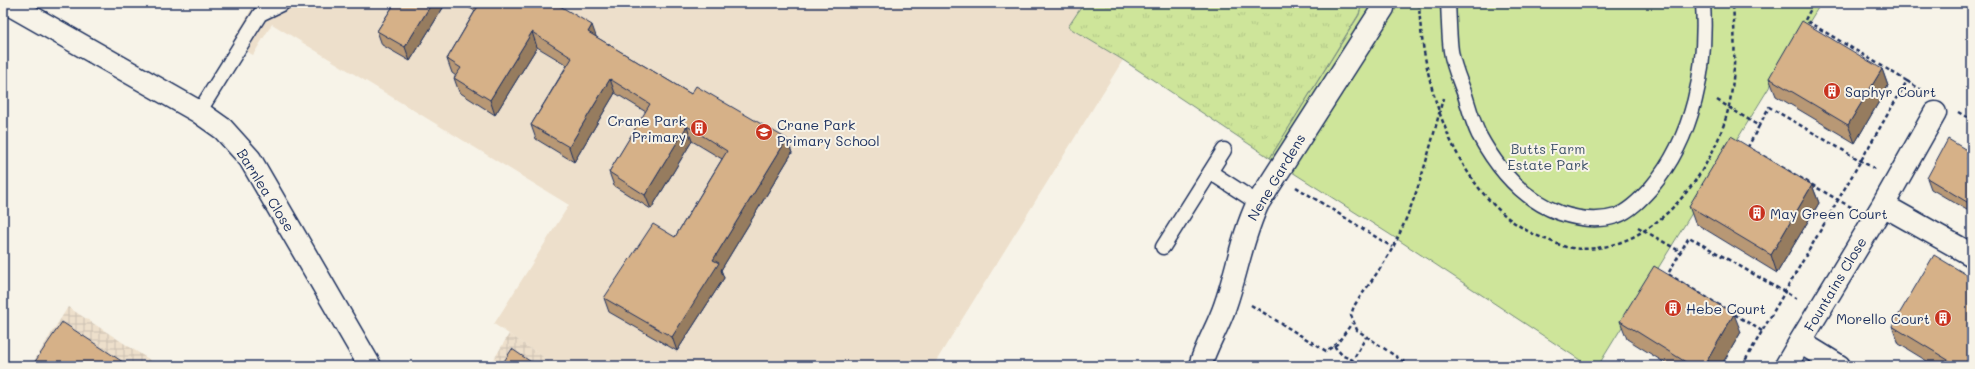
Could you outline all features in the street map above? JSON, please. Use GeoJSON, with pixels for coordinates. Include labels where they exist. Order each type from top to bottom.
{"type":"FeatureCollection","features":[{"type":"Feature","properties":{"kind":"street","name":"Barnlea Close"},"geometry":{"type":"LineString","coordinates":[[7,3],[199,112],[224,130],[250,160],[370,366]]}},
{"type":"Feature","properties":{"kind":"street","name":"Nene Gardens"},"geometry":{"type":"LineString","coordinates":[[1200,366],[1204,353],[1225,307],[1248,222],[1258,203],[1383,8],[1384,3]]}},
{"type":"Feature","properties":{"kind":"street","name":"Fountains Close"},"geometry":{"type":"LineString","coordinates":[[1786,366],[1879,212],[1935,113]]}},
{"type":"Feature","properties":{"kind":"street"},"geometry":{"type":"LineString","coordinates":[[1879,212],[1972,255]]}},
{"type":"Feature","properties":{"kind":"street","name":"Fountains Close"},"geometry":{"type":"LineString","coordinates":[[1800,342],[1839,366]]}},
{"type":"Feature","properties":{"kind":"lane"},"geometry":{"type":"LineString","coordinates":[[199,112],[260,14],[283,3]]}},
{"type":"Feature","properties":{"kind":"lane"},"geometry":{"type":"LineString","coordinates":[[1448,3],[1451,52],[1462,88],[1478,134],[1500,167],[1520,191],[1548,209],[1575,218],[1600,219],[1618,215],[1640,201],[1671,161],[1690,118],[1701,73],[1705,33],[1703,3]]}},
{"type":"Feature","properties":{"kind":"lane"},"geometry":{"type":"LineString","coordinates":[[1163,247],[1224,150]]}},
{"type":"Feature","properties":{"kind":"lane"},"geometry":{"type":"LineString","coordinates":[[1210,172],[1258,203]]}},
{"type":"Feature","properties":{"kind":"path"},"geometry":{"type":"LineString","coordinates":[[1419,3],[1420,24],[1427,74],[1440,112],[1459,157],[1477,185],[1495,206],[1515,224],[1538,236],[1565,247],[1580,248],[1616,244],[1645,231],[1672,210],[1694,183],[1717,142],[1729,107],[1735,34],[1734,3]]}},
{"type":"Feature","properties":{"kind":"path"},"geometry":{"type":"LineString","coordinates":[[1742,366],[1907,81],[1805,20],[1814,3]]}},
{"type":"Feature","properties":{"kind":"path"},"geometry":{"type":"LineString","coordinates":[[1697,88],[1759,126]]}},
{"type":"Feature","properties":{"kind":"path"},"geometry":{"type":"LineString","coordinates":[[1410,366],[1366,338],[1357,330],[1351,315],[1354,306],[1392,247],[1403,226],[1423,176],[1444,97]]}},
{"type":"Feature","properties":{"kind":"path"},"geometry":{"type":"LineString","coordinates":[[1879,212],[1838,200],[1748,147],[1769,108],[1896,182]]}},
{"type":"Feature","properties":{"kind":"path"},"geometry":{"type":"LineString","coordinates":[[1292,184],[1392,247]]}},
{"type":"Feature","properties":{"kind":"path"},"geometry":{"type":"LineString","coordinates":[[1618,215],[1680,252]]}},
{"type":"Feature","properties":{"kind":"path"},"geometry":{"type":"LineString","coordinates":[[1762,331],[1668,274],[1689,237],[1818,312]]}},
{"type":"Feature","properties":{"kind":"path"},"geometry":{"type":"LineString","coordinates":[[1247,302],[1326,351],[1334,346],[1353,322]]}},
{"type":"Feature","properties":{"kind":"path"},"geometry":{"type":"LineString","coordinates":[[1351,366],[1366,338]]}},
{"type":"Feature","properties":{"kind":"path"},"geometry":{"type":"LineString","coordinates":[[1334,346],[1343,356],[1353,360]]}},
{"type":"Feature","properties":{"kind":"shaded area","name":"Crane Park Primary School"},"geometry":{"type":"Polygon","coordinates":[[[255,3],[1084,3],[1069,27],[1123,60],[933,366],[557,366],[494,324],[569,205],[272,24],[253,55],[232,43],[255,3]]]}},
{"type":"Feature","properties":{"kind":"shaded area"},"geometry":{"type":"Polygon","coordinates":[[[68,307],[159,366],[31,366],[68,307]]]}},
{"type":"Feature","properties":{"kind":"shaded area"},"geometry":{"type":"Polygon","coordinates":[[[509,334],[557,366],[490,366],[509,334]]]}},
{"type":"Feature","properties":{"kind":"green space"},"geometry":{"type":"Polygon","coordinates":[[[1084,3],[1362,3],[1359,14],[1270,158],[1123,60],[1068,27],[1084,3]]]}},
{"type":"Feature","properties":{"kind":"green space","name":"Butts Farm Estate Park"},"geometry":{"type":"Polygon","coordinates":[[[1362,3],[1821,3],[1598,366],[1589,366],[1397,239],[1270,158],[1359,15],[1362,3]]]}},
{"type":"Feature","properties":{"kind":"building"},"geometry":{"type":"Polygon","coordinates":[[[395,3],[432,3],[405,47],[377,31],[395,3]]]}},
{"type":"Feature","properties":{"kind":"building"},"geometry":{"type":"Polygon","coordinates":[[[480,3],[555,3],[592,25],[588,32],[691,94],[696,86],[787,139],[713,260],[719,263],[672,337],[604,298],[653,224],[675,237],[727,151],[687,126],[645,195],[609,172],[650,104],[610,79],[569,147],[531,125],[572,58],[532,32],[490,100],[454,78],[461,68],[447,59],[480,3]]]}},
{"type":"Feature","properties":{"kind":"building","name":"Saphyr Court"},"geometry":{"type":"Polygon","coordinates":[[[1802,21],[1882,69],[1848,125],[1769,78],[1802,21]]]}},
{"type":"Feature","properties":{"kind":"building","name":"May Green Court"},"geometry":{"type":"Polygon","coordinates":[[[1731,136],[1812,185],[1771,255],[1689,206],[1731,136]]]}},
{"type":"Feature","properties":{"kind":"building"},"geometry":{"type":"Polygon","coordinates":[[[1948,139],[1970,152],[1967,159],[1972,162],[1972,205],[1927,178],[1948,139]]]}},
{"type":"Feature","properties":{"kind":"building","name":"Morello Court"},"geometry":{"type":"Polygon","coordinates":[[[1934,255],[1972,278],[1972,366],[1958,366],[1892,326],[1934,255]]]}},
{"type":"Feature","properties":{"kind":"building","name":"Hebe Court"},"geometry":{"type":"Polygon","coordinates":[[[1654,266],[1734,314],[1704,366],[1692,366],[1620,321],[1654,266]]]}},
{"type":"Feature","properties":{"kind":"building"},"geometry":{"type":"Polygon","coordinates":[[[62,322],[129,366],[32,366],[62,322]]]}},
{"type":"Feature","properties":{"kind":"building"},"geometry":{"type":"Polygon","coordinates":[[[512,349],[537,366],[501,366],[512,349]]]}},
{"type":"Feature","properties":{"kind":"place","name":"Saphyr Court"},"geometry":{"type":"Point","coordinates":[1832,91]}},
{"type":"Feature","properties":{"kind":"place","name":"Crane Park Primary"},"geometry":{"type":"Point","coordinates":[699,128]}},
{"type":"Feature","properties":{"kind":"place","name":"Crane Park Primary School"},"geometry":{"type":"Point","coordinates":[764,132]}},
{"type":"Feature","properties":{"kind":"place","name":"May Green Court"},"geometry":{"type":"Point","coordinates":[1757,213]}},
{"type":"Feature","properties":{"kind":"place","name":"Hebe Court"},"geometry":{"type":"Point","coordinates":[1673,308]}},
{"type":"Feature","properties":{"kind":"place","name":"Morello Court"},"geometry":{"type":"Point","coordinates":[1943,318]}}]}
